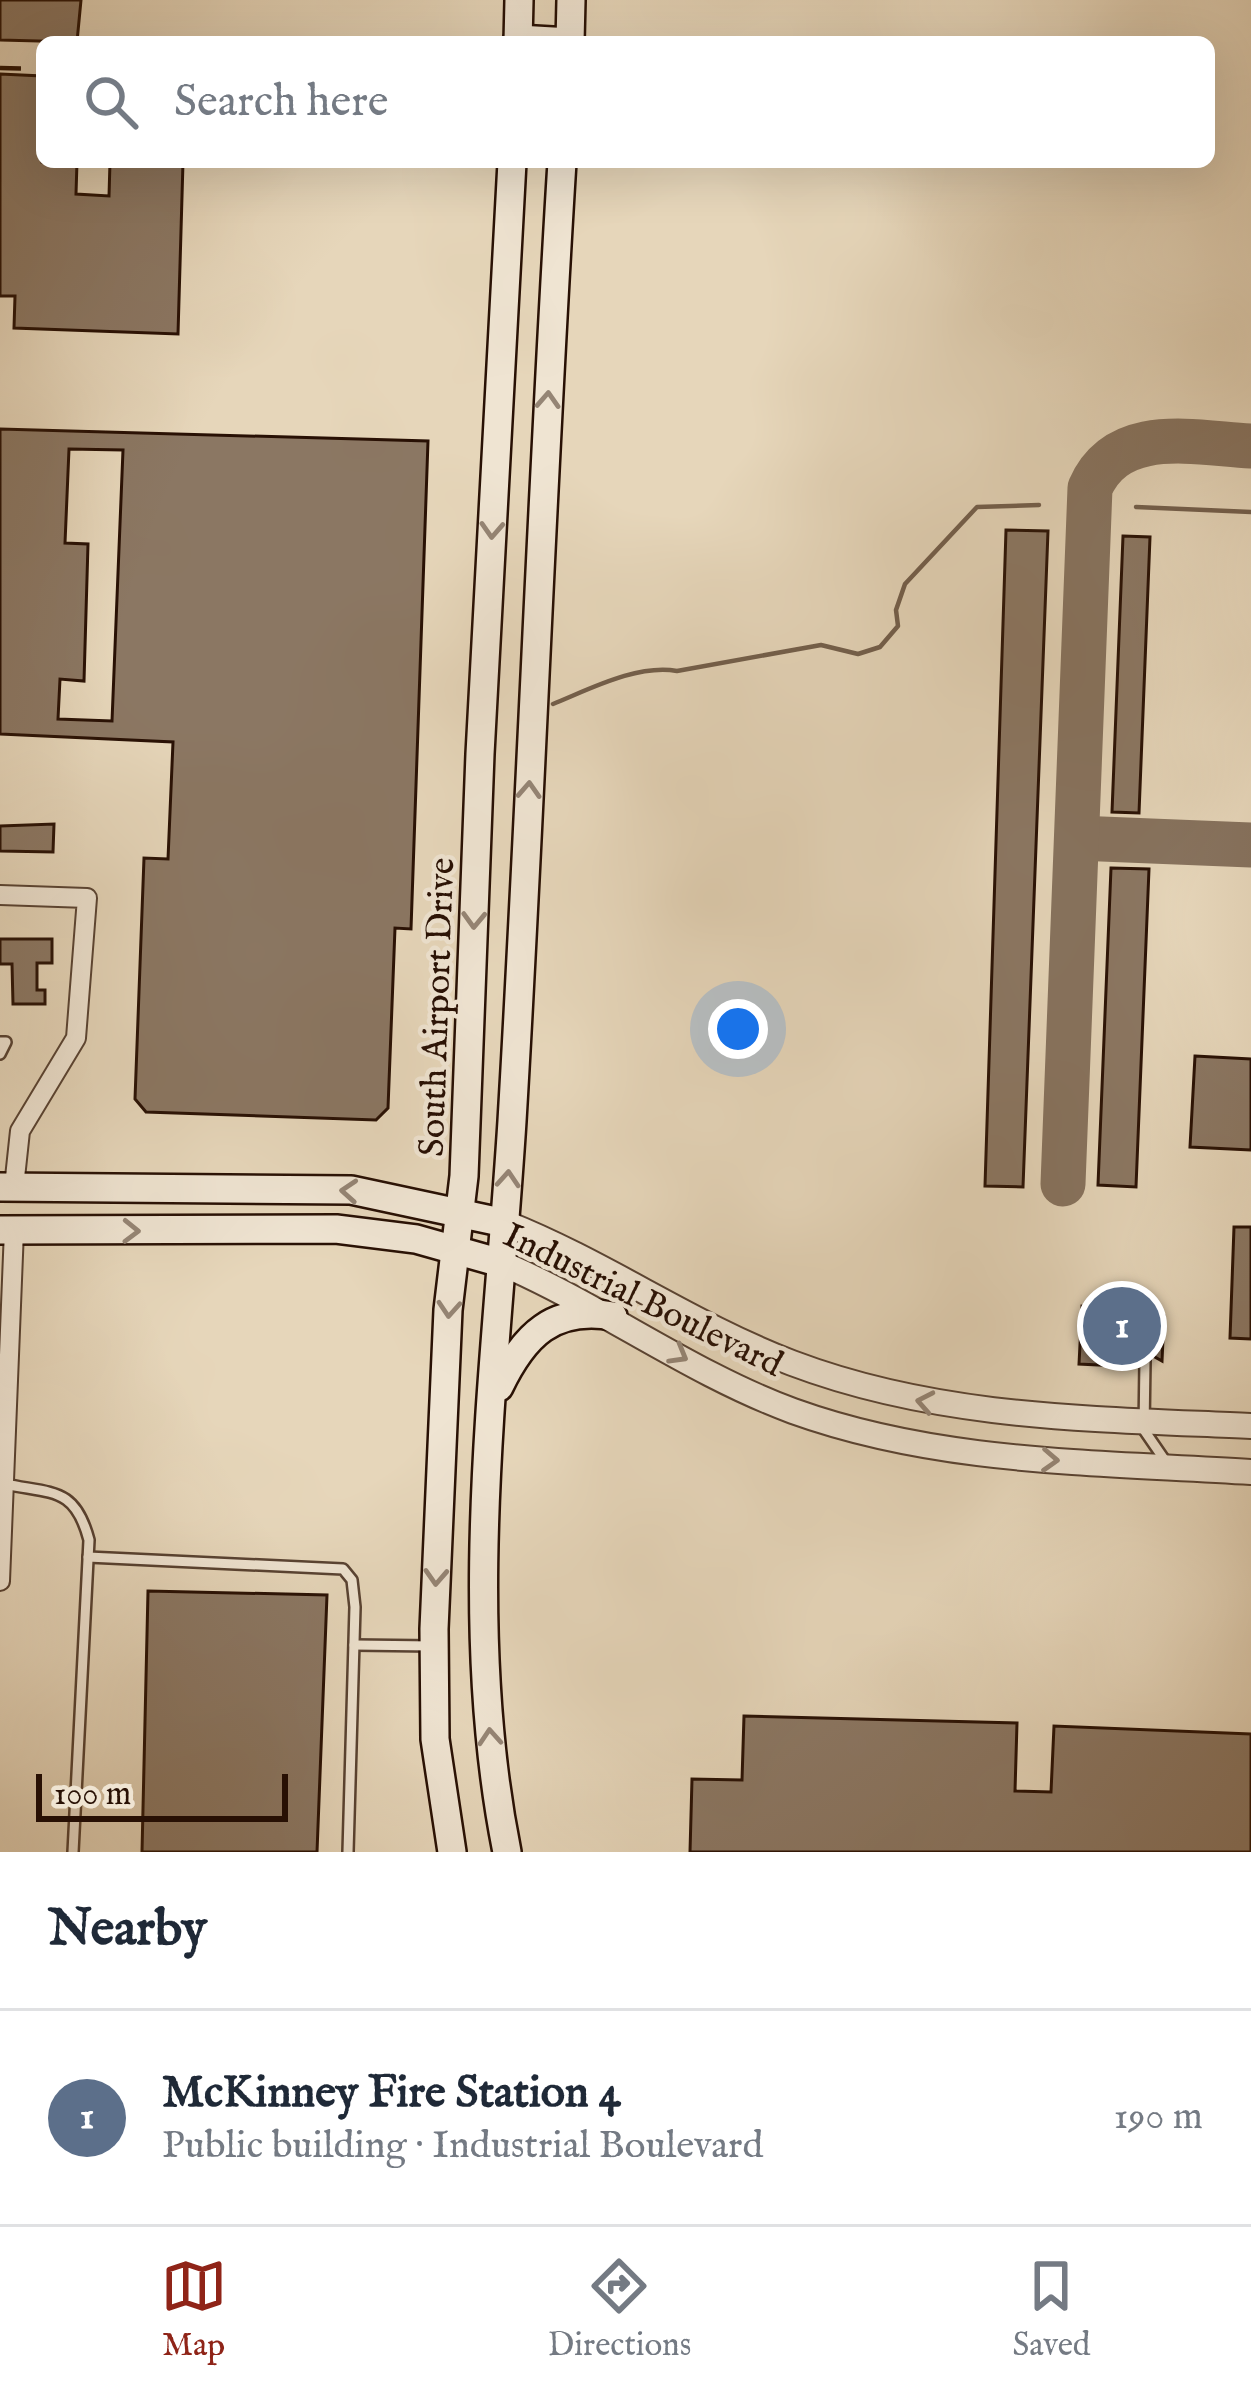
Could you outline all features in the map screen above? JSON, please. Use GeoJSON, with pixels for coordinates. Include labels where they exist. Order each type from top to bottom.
{"type":"FeatureCollection","features":[{"type":"Feature","properties":{"kind":"main road"},"geometry":{"type":"LineString","coordinates":[[518,36],[519,0]]}},
{"type":"Feature","properties":{"kind":"main road"},"geometry":{"type":"LineString","coordinates":[[570,36],[571,0]]}},
{"type":"Feature","properties":{"kind":"main road","name":"South Airport Drive"},"geometry":{"type":"LineString","coordinates":[[452,1852],[435,1739],[433,1646],[512,168]]}},
{"type":"Feature","properties":{"kind":"main road"},"geometry":{"type":"LineString","coordinates":[[507,1852],[493,1783],[485,1647],[492,1401],[562,168]]}},
{"type":"Feature","properties":{"kind":"main road"},"geometry":{"type":"LineString","coordinates":[[7,1187],[7,1230]]}},
{"type":"Feature","properties":{"kind":"main road","name":"Industrial Boulevard"},"geometry":{"type":"LineString","coordinates":[[7,1187],[329,1189],[459,1210],[505,1223]]}},
{"type":"Feature","properties":{"kind":"main road","name":"Industrial Boulevard"},"geometry":{"type":"LineString","coordinates":[[7,1230],[313,1228],[455,1248],[501,1263]]}},
{"type":"Feature","properties":{"kind":"main road"},"geometry":{"type":"LineString","coordinates":[[492,1401],[513,1358],[536,1331],[561,1316],[613,1316]]}},
{"type":"Feature","properties":{"kind":"main road"},"geometry":{"type":"LineString","coordinates":[[433,1646],[485,1647]]}},
{"type":"Feature","properties":{"kind":"street"},"geometry":{"type":"LineString","coordinates":[[0,895],[87,898],[76,1038],[20,1131],[7,1187]]}},
{"type":"Feature","properties":{"kind":"street","name":"Industrial Boulevard"},"geometry":{"type":"LineString","coordinates":[[505,1223],[590,1261],[753,1347],[858,1385],[978,1411],[1251,1426]]}},
{"type":"Feature","properties":{"kind":"street"},"geometry":{"type":"LineString","coordinates":[[0,1581],[7,1230]]}},
{"type":"Feature","properties":{"kind":"street","name":"Industrial Boulevard"},"geometry":{"type":"LineString","coordinates":[[501,1263],[613,1316],[764,1399],[874,1436],[960,1454],[1251,1472]]}},
{"type":"Feature","properties":{"kind":"lane"},"geometry":{"type":"LineString","coordinates":[[0,1042],[6,1042],[0,1054]]}},
{"type":"Feature","properties":{"kind":"lane"},"geometry":{"type":"LineString","coordinates":[[1145,1360],[1143,1421],[1152,1448],[1172,1467]]}},
{"type":"Feature","properties":{"kind":"lane"},"geometry":{"type":"LineString","coordinates":[[4,1484],[68,1497],[82,1512],[88,1557],[74,1852]]}},
{"type":"Feature","properties":{"kind":"lane"},"geometry":{"type":"LineString","coordinates":[[88,1557],[343,1569],[352,1580],[354,1645],[348,1852]]}},
{"type":"Feature","properties":{"kind":"lane"},"geometry":{"type":"LineString","coordinates":[[354,1645],[433,1646]]}},
{"type":"Feature","properties":{"kind":"building"},"geometry":{"type":"Polygon","coordinates":[[[0,0],[81,0],[78,36],[0,40],[0,0]]]}},
{"type":"Feature","properties":{"kind":"building"},"geometry":{"type":"Polygon","coordinates":[[[0,74],[36,76],[36,168],[77,168],[76,194],[109,196],[110,168],[183,168],[178,334],[14,328],[15,296],[0,296],[0,74]]]}},
{"type":"Feature","properties":{"kind":"building"},"geometry":{"type":"Polygon","coordinates":[[[0,429],[428,441],[411,929],[395,928],[388,1108],[376,1120],[146,1112],[135,1099],[144,858],[168,859],[173,742],[0,734],[0,429]],[[69,449],[65,543],[88,544],[84,681],[60,679],[58,719],[112,721],[123,450],[69,449]]]}},
{"type":"Feature","properties":{"kind":"building"},"geometry":{"type":"Polygon","coordinates":[[[1006,530],[1048,531],[1023,1187],[985,1186],[1006,530]]]}},
{"type":"Feature","properties":{"kind":"building"},"geometry":{"type":"Polygon","coordinates":[[[1123,536],[1150,537],[1139,813],[1112,812],[1123,536]]]}},
{"type":"Feature","properties":{"kind":"building"},"geometry":{"type":"Polygon","coordinates":[[[54,824],[53,852],[0,851],[0,826],[54,824]]]}},
{"type":"Feature","properties":{"kind":"building"},"geometry":{"type":"Polygon","coordinates":[[[1111,868],[1149,869],[1136,1187],[1098,1185],[1111,868]]]}},
{"type":"Feature","properties":{"kind":"building"},"geometry":{"type":"Polygon","coordinates":[[[0,939],[52,939],[52,963],[37,963],[37,990],[45,990],[45,1004],[13,1004],[12,964],[0,964],[0,939]]]}},
{"type":"Feature","properties":{"kind":"building"},"geometry":{"type":"Polygon","coordinates":[[[1195,1056],[1251,1059],[1251,1150],[1190,1147],[1195,1056]]]}},
{"type":"Feature","properties":{"kind":"building"},"geometry":{"type":"Polygon","coordinates":[[[1234,1227],[1251,1227],[1251,1339],[1230,1338],[1234,1227]]]}},
{"type":"Feature","properties":{"kind":"building"},"geometry":{"type":"Polygon","coordinates":[[[1099,1301],[1131,1302],[1130,1314],[1164,1316],[1162,1361],[1144,1351],[1136,1360],[1118,1359],[1118,1366],[1079,1364],[1082,1306],[1098,1307],[1099,1301]]]}},
{"type":"Feature","properties":{"kind":"building"},"geometry":{"type":"Polygon","coordinates":[[[148,1591],[327,1595],[317,1852],[142,1852],[148,1591]]]}},
{"type":"Feature","properties":{"kind":"building"},"geometry":{"type":"Polygon","coordinates":[[[744,1716],[1017,1723],[1015,1791],[1051,1792],[1054,1726],[1251,1734],[1251,1852],[690,1852],[692,1779],[742,1780],[744,1716]]]}},
{"type":"Feature","properties":{"kind":"waterway"},"geometry":{"type":"LineString","coordinates":[[553,704],[646,671],[677,671],[821,645],[858,654],[880,647],[898,626],[896,610],[905,584],[977,507],[1039,505]]}},
{"type":"Feature","properties":{"kind":"waterway"},"geometry":{"type":"LineString","coordinates":[[1136,507],[1251,512]]}},
{"type":"Feature","properties":{"kind":"taxiway"},"geometry":{"type":"LineString","coordinates":[[1063,1184],[1090,488],[1103,468],[1138,446],[1182,441],[1251,446]]}},
{"type":"Feature","properties":{"kind":"taxiway"},"geometry":{"type":"LineString","coordinates":[[1077,838],[1251,845]]}},
{"type":"Feature","properties":{"kind":"railway"},"geometry":{"type":"LineString","coordinates":[[0,68],[36,69]]}},
{"type":"Feature","properties":{"kind":"place","name":"McKinney Fire Station 4"},"geometry":{"type":"Point","coordinates":[1122,1326]}}]}
